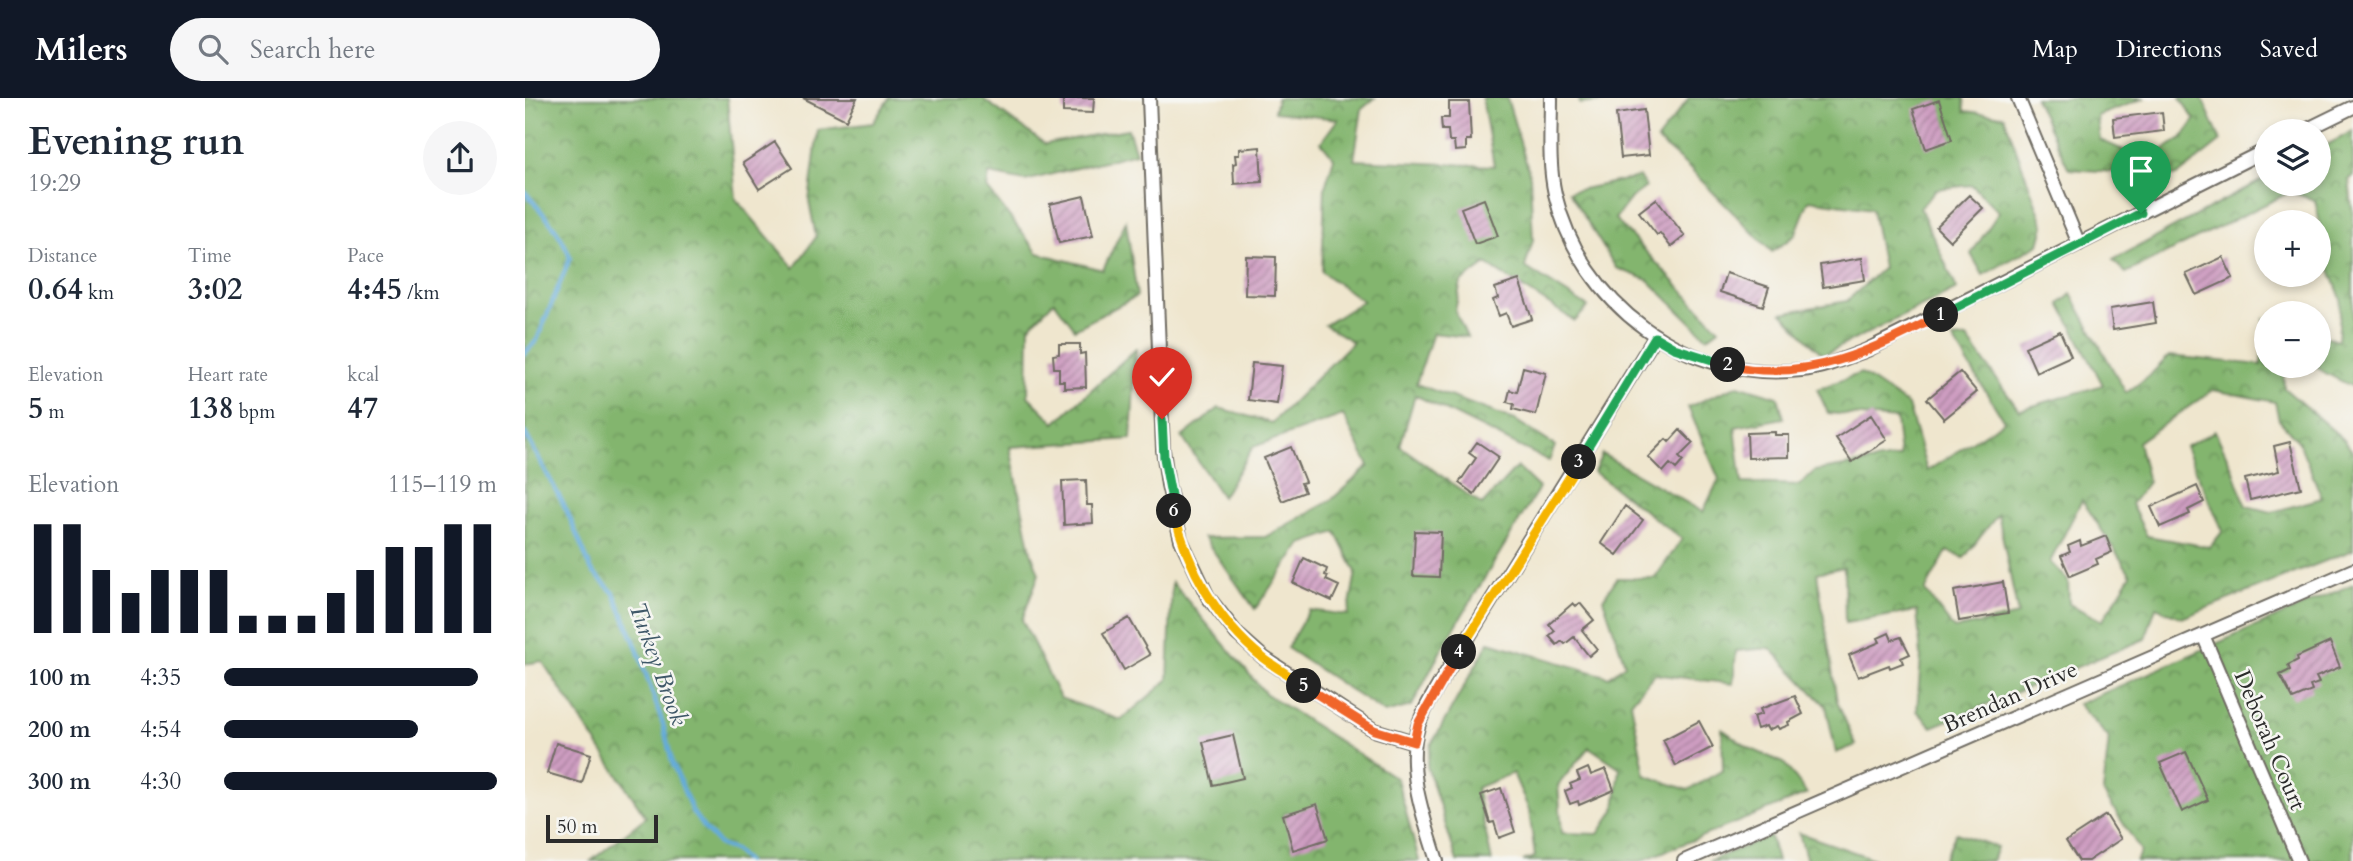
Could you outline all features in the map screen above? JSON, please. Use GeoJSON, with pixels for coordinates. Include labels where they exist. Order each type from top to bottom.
{"type":"FeatureCollection","features":[{"type":"Feature","properties":{"kind":"street"},"geometry":{"type":"LineString","coordinates":[[1149,98],[1163,450],[1181,540],[1208,597],[1237,634],[1264,658],[1374,730],[1414,742]]}},
{"type":"Feature","properties":{"kind":"street"},"geometry":{"type":"LineString","coordinates":[[1551,98],[1553,182],[1570,240],[1581,261],[1608,296],[1624,314],[1674,348],[1705,360],[1743,369],[1772,372],[1802,370],[1867,350],[2254,156]]}},
{"type":"Feature","properties":{"kind":"street"},"geometry":{"type":"LineString","coordinates":[[2018,98],[2078,244]]}},
{"type":"Feature","properties":{"kind":"street"},"geometry":{"type":"LineString","coordinates":[[2328,119],[2353,107]]}},
{"type":"Feature","properties":{"kind":"street"},"geometry":{"type":"LineString","coordinates":[[1437,861],[1417,795],[1414,742],[1418,724],[1440,683],[1655,337]]}},
{"type":"Feature","properties":{"kind":"street","name":"Brendan Drive"},"geometry":{"type":"LineString","coordinates":[[1684,861],[2353,570]]}},
{"type":"Feature","properties":{"kind":"street","name":"Deborah Court"},"geometry":{"type":"LineString","coordinates":[[2203,635],[2299,861]]}},
{"type":"Feature","properties":{"kind":"green space"},"geometry":{"type":"Polygon","coordinates":[[[525,98],[727,98],[736,199],[794,268],[816,237],[809,201],[818,130],[873,123],[889,98],[982,98],[1045,144],[1128,129],[1136,153],[1025,181],[989,174],[987,188],[1038,253],[1103,270],[1126,221],[1137,296],[1075,329],[1054,301],[1029,327],[1028,396],[1055,423],[1136,349],[1131,439],[1010,447],[1031,552],[1039,574],[1022,620],[1060,698],[1121,720],[1168,680],[1172,582],[1265,693],[1397,779],[1419,861],[591,861],[646,817],[542,661],[525,664],[525,98]]]}},
{"type":"Feature","properties":{"kind":"green space"},"geometry":{"type":"Polygon","coordinates":[[[1277,98],[1375,98],[1362,109],[1354,160],[1494,166],[1482,98],[1507,98],[1530,176],[1533,240],[1525,267],[1588,307],[1575,321],[1486,264],[1461,282],[1455,311],[1467,337],[1433,333],[1416,384],[1515,420],[1555,446],[1549,461],[1415,395],[1400,446],[1482,505],[1517,467],[1539,488],[1440,652],[1412,706],[1385,713],[1287,648],[1309,610],[1348,615],[1356,572],[1336,532],[1301,544],[1255,609],[1204,538],[1265,537],[1330,501],[1369,466],[1343,415],[1253,447],[1222,497],[1182,437],[1219,408],[1272,423],[1353,342],[1325,325],[1363,301],[1322,272],[1325,187],[1334,158],[1321,142],[1338,119],[1274,112],[1277,98]]]}},
{"type":"Feature","properties":{"kind":"green space"},"geometry":{"type":"Polygon","coordinates":[[[1579,98],[1639,98],[1580,104],[1579,98]]]}},
{"type":"Feature","properties":{"kind":"green space"},"geometry":{"type":"Polygon","coordinates":[[[1689,98],[1964,98],[1965,111],[2004,116],[2044,226],[2039,244],[1983,275],[1971,254],[1999,212],[1972,185],[1936,189],[1920,208],[1957,289],[1823,355],[1782,313],[1847,301],[1883,268],[1872,209],[1809,200],[1795,235],[1772,252],[1686,165],[1657,140],[1689,98]]]}},
{"type":"Feature","properties":{"kind":"green space"},"geometry":{"type":"Polygon","coordinates":[[[2035,98],[2145,98],[2097,116],[2100,140],[2146,160],[2182,138],[2195,120],[2180,98],[2202,98],[2221,141],[2177,176],[2069,169],[2035,98]]]}},
{"type":"Feature","properties":{"kind":"green space"},"geometry":{"type":"Polygon","coordinates":[[[2353,131],[2353,176],[2349,180],[2353,219],[2353,387],[2331,376],[2331,338],[2338,340],[2341,299],[2331,272],[2331,210],[2317,210],[2315,200],[2302,196],[2331,196],[2331,143],[2353,131]]]}},
{"type":"Feature","properties":{"kind":"green space"},"geometry":{"type":"Polygon","coordinates":[[[1639,177],[1646,187],[1631,198],[1615,219],[1719,329],[1707,338],[1648,280],[1616,268],[1569,192],[1639,177]]]}},
{"type":"Feature","properties":{"kind":"green space"},"geometry":{"type":"Polygon","coordinates":[[[2254,184],[2254,196],[2282,196],[2126,273],[2113,260],[2254,184]]]}},
{"type":"Feature","properties":{"kind":"green space"},"geometry":{"type":"Polygon","coordinates":[[[2071,294],[2126,393],[2149,376],[2169,356],[2254,364],[2254,378],[2284,378],[2284,388],[2344,440],[2353,452],[2353,550],[2182,618],[2156,607],[2145,639],[1932,727],[1917,711],[1921,656],[1917,611],[1845,623],[1844,567],[1817,573],[1837,702],[1856,745],[1836,753],[1826,706],[1770,648],[1736,651],[1733,684],[1654,674],[1631,702],[1645,775],[1688,790],[1723,770],[1722,729],[1749,748],[1784,763],[1807,794],[1641,861],[1523,861],[1535,857],[1529,810],[1513,773],[1476,788],[1492,861],[1457,861],[1427,766],[1431,745],[1489,642],[1609,677],[1625,664],[1603,599],[1617,578],[1655,578],[1682,539],[1594,472],[1602,454],[1703,512],[1719,479],[1688,407],[1738,385],[1778,397],[1784,418],[1735,427],[1742,483],[1799,485],[1815,471],[1900,457],[1896,419],[1828,413],[1817,389],[1861,373],[1908,405],[1927,471],[2004,421],[1953,339],[1967,338],[2019,410],[2103,385],[2060,304],[2071,294]],[[2213,390],[2138,442],[2148,482],[2131,504],[2147,536],[2210,547],[2223,531],[2185,447],[2215,431],[2246,506],[2272,512],[2322,498],[2299,442],[2279,420],[2275,402],[2213,390]],[[2082,500],[2050,562],[2068,581],[2069,604],[2102,621],[2131,575],[2082,500]],[[1998,514],[1964,558],[1947,551],[1925,591],[1954,629],[2018,615],[1998,514]],[[1589,747],[1558,785],[1562,833],[1598,834],[1615,809],[1620,768],[1589,747]]]}},
{"type":"Feature","properties":{"kind":"green space"},"geometry":{"type":"Polygon","coordinates":[[[2353,584],[2353,861],[2136,861],[2141,851],[2103,792],[2109,738],[2078,704],[2353,584]]]}},
{"type":"Feature","properties":{"kind":"green space"},"geometry":{"type":"Polygon","coordinates":[[[1799,833],[1874,859],[1874,861],[1807,861],[1799,833]]]}},
{"type":"Feature","properties":{"kind":"green space"},"geometry":{"type":"Polygon","coordinates":[[[1956,833],[1997,847],[1992,861],[1943,861],[1956,833]]]}},
{"type":"Feature","properties":{"kind":"green space"},"geometry":{"type":"Polygon","coordinates":[[[1770,836],[1777,861],[1709,861],[1770,836]]]}},
{"type":"Feature","properties":{"kind":"building"},"geometry":{"type":"Polygon","coordinates":[[[803,98],[857,98],[846,120],[803,98]]]}},
{"type":"Feature","properties":{"kind":"building"},"geometry":{"type":"Polygon","coordinates":[[[1063,98],[1094,98],[1093,113],[1063,112],[1063,98]]]}},
{"type":"Feature","properties":{"kind":"building"},"geometry":{"type":"Polygon","coordinates":[[[1939,100],[1952,140],[1926,149],[1913,109],[1939,100]]]}},
{"type":"Feature","properties":{"kind":"building"},"geometry":{"type":"Polygon","coordinates":[[[1449,102],[1469,102],[1471,140],[1466,140],[1466,150],[1455,151],[1454,141],[1449,141],[1448,130],[1442,130],[1441,118],[1449,118],[1449,102]]]}},
{"type":"Feature","properties":{"kind":"building"},"geometry":{"type":"Polygon","coordinates":[[[1644,110],[1649,155],[1621,158],[1616,114],[1644,110]]]}},
{"type":"Feature","properties":{"kind":"building"},"geometry":{"type":"Polygon","coordinates":[[[2162,112],[2164,131],[2115,137],[2113,118],[2162,112]]]}},
{"type":"Feature","properties":{"kind":"building"},"geometry":{"type":"Polygon","coordinates":[[[775,142],[792,168],[759,189],[743,163],[775,142]]]}},
{"type":"Feature","properties":{"kind":"building"},"geometry":{"type":"Polygon","coordinates":[[[1260,147],[1262,182],[1234,184],[1233,164],[1236,163],[1235,155],[1239,155],[1239,149],[1260,147]]]}},
{"type":"Feature","properties":{"kind":"building"},"geometry":{"type":"Polygon","coordinates":[[[1969,195],[1983,208],[1950,241],[1936,227],[1969,195]]]}},
{"type":"Feature","properties":{"kind":"building"},"geometry":{"type":"Polygon","coordinates":[[[1084,196],[1093,236],[1059,243],[1050,204],[1084,196]]]}},
{"type":"Feature","properties":{"kind":"building"},"geometry":{"type":"Polygon","coordinates":[[[1484,199],[1498,236],[1475,244],[1461,208],[1484,199]]]}},
{"type":"Feature","properties":{"kind":"building"},"geometry":{"type":"Polygon","coordinates":[[[1656,199],[1685,236],[1671,247],[1660,233],[1657,235],[1639,212],[1656,199]]]}},
{"type":"Feature","properties":{"kind":"building"},"geometry":{"type":"Polygon","coordinates":[[[1246,256],[1276,257],[1275,296],[1245,295],[1246,256]]]}},
{"type":"Feature","properties":{"kind":"building"},"geometry":{"type":"Polygon","coordinates":[[[2223,257],[2233,278],[2196,295],[2186,274],[2223,257]]]}},
{"type":"Feature","properties":{"kind":"building"},"geometry":{"type":"Polygon","coordinates":[[[1862,258],[1865,280],[1823,287],[1820,265],[1862,258]]]}},
{"type":"Feature","properties":{"kind":"building"},"geometry":{"type":"Polygon","coordinates":[[[1726,273],[1769,287],[1763,306],[1720,292],[1726,273]]]}},
{"type":"Feature","properties":{"kind":"building"},"geometry":{"type":"Polygon","coordinates":[[[1519,280],[1532,319],[1511,326],[1506,313],[1499,316],[1493,300],[1498,298],[1495,288],[1519,280]]]}},
{"type":"Feature","properties":{"kind":"building"},"geometry":{"type":"Polygon","coordinates":[[[2153,302],[2156,323],[2113,330],[2110,309],[2153,302]]]}},
{"type":"Feature","properties":{"kind":"building"},"geometry":{"type":"Polygon","coordinates":[[[2060,331],[2071,356],[2036,372],[2025,347],[2060,331]]]}},
{"type":"Feature","properties":{"kind":"building"},"geometry":{"type":"Polygon","coordinates":[[[1059,344],[1080,344],[1080,354],[1085,353],[1086,387],[1064,388],[1064,381],[1059,381],[1059,368],[1054,368],[1053,355],[1059,354],[1059,344]]]}},
{"type":"Feature","properties":{"kind":"building"},"geometry":{"type":"Polygon","coordinates":[[[1252,363],[1282,366],[1277,404],[1248,400],[1252,363]]]}},
{"type":"Feature","properties":{"kind":"building"},"geometry":{"type":"Polygon","coordinates":[[[1523,367],[1546,373],[1536,415],[1513,409],[1514,404],[1507,402],[1510,390],[1517,392],[1523,367]]]}},
{"type":"Feature","properties":{"kind":"building"},"geometry":{"type":"Polygon","coordinates":[[[1960,372],[1977,392],[1944,419],[1927,399],[1960,372]]]}},
{"type":"Feature","properties":{"kind":"building"},"geometry":{"type":"Polygon","coordinates":[[[1871,415],[1887,440],[1852,462],[1836,438],[1871,415]]]}},
{"type":"Feature","properties":{"kind":"building"},"geometry":{"type":"Polygon","coordinates":[[[1680,430],[1693,443],[1679,457],[1683,461],[1676,469],[1670,464],[1663,472],[1648,457],[1666,439],[1669,442],[1680,430]]]}},
{"type":"Feature","properties":{"kind":"building"},"geometry":{"type":"Polygon","coordinates":[[[1775,432],[1775,435],[1789,435],[1789,457],[1748,458],[1747,433],[1775,432]]]}},
{"type":"Feature","properties":{"kind":"building"},"geometry":{"type":"Polygon","coordinates":[[[1477,442],[1499,457],[1474,494],[1459,483],[1476,458],[1469,453],[1477,442]]]}},
{"type":"Feature","properties":{"kind":"building"},"geometry":{"type":"Polygon","coordinates":[[[2290,442],[2301,488],[2250,500],[2245,479],[2279,471],[2274,446],[2290,442]]]}},
{"type":"Feature","properties":{"kind":"building"},"geometry":{"type":"Polygon","coordinates":[[[1291,447],[1305,482],[1301,483],[1305,492],[1282,501],[1264,458],[1291,447]]]}},
{"type":"Feature","properties":{"kind":"building"},"geometry":{"type":"Polygon","coordinates":[[[1086,480],[1087,505],[1092,505],[1093,523],[1064,525],[1062,481],[1086,480]]]}},
{"type":"Feature","properties":{"kind":"building"},"geometry":{"type":"Polygon","coordinates":[[[2197,486],[2204,502],[2188,510],[2190,514],[2160,527],[2151,507],[2197,486]]]}},
{"type":"Feature","properties":{"kind":"building"},"geometry":{"type":"Polygon","coordinates":[[[1625,506],[1643,520],[1617,555],[1601,543],[1625,506]]]}},
{"type":"Feature","properties":{"kind":"building"},"geometry":{"type":"Polygon","coordinates":[[[1415,531],[1441,532],[1439,577],[1413,576],[1415,531]]]}},
{"type":"Feature","properties":{"kind":"building"},"geometry":{"type":"Polygon","coordinates":[[[2106,536],[2112,552],[2096,559],[2098,564],[2070,576],[2061,556],[2070,552],[2068,546],[2080,541],[2081,546],[2106,536]]]}},
{"type":"Feature","properties":{"kind":"building"},"geometry":{"type":"Polygon","coordinates":[[[1304,558],[1327,569],[1326,580],[1339,586],[1332,601],[1293,583],[1304,558]]]}},
{"type":"Feature","properties":{"kind":"building"},"geometry":{"type":"Polygon","coordinates":[[[2003,582],[2008,613],[1959,621],[1954,591],[2003,582]]]}},
{"type":"Feature","properties":{"kind":"building"},"geometry":{"type":"Polygon","coordinates":[[[1573,603],[1576,606],[1580,603],[1594,620],[1582,630],[1597,649],[1589,656],[1574,637],[1565,644],[1562,641],[1557,645],[1549,636],[1555,631],[1549,624],[1573,603]]]}},
{"type":"Feature","properties":{"kind":"building"},"geometry":{"type":"Polygon","coordinates":[[[1129,618],[1150,655],[1124,670],[1103,633],[1129,618]]]}},
{"type":"Feature","properties":{"kind":"building"},"geometry":{"type":"Polygon","coordinates":[[[1889,633],[1892,640],[1901,637],[1910,654],[1901,658],[1903,663],[1890,668],[1889,665],[1858,677],[1849,655],[1880,642],[1878,638],[1889,633]]]}},
{"type":"Feature","properties":{"kind":"building"},"geometry":{"type":"Polygon","coordinates":[[[2330,642],[2340,667],[2316,677],[2319,683],[2310,686],[2312,691],[2293,699],[2280,675],[2290,670],[2288,665],[2298,660],[2297,657],[2330,642]]]}},
{"type":"Feature","properties":{"kind":"building"},"geometry":{"type":"Polygon","coordinates":[[[1795,696],[1803,714],[1779,729],[1777,726],[1768,730],[1766,726],[1757,729],[1753,717],[1762,714],[1760,709],[1795,696]]]}},
{"type":"Feature","properties":{"kind":"building"},"geometry":{"type":"Polygon","coordinates":[[[1699,721],[1713,747],[1676,766],[1663,740],[1699,721]]]}},
{"type":"Feature","properties":{"kind":"building"},"geometry":{"type":"Polygon","coordinates":[[[1233,735],[1243,778],[1213,785],[1203,742],[1233,735]]]}},
{"type":"Feature","properties":{"kind":"building"},"geometry":{"type":"Polygon","coordinates":[[[556,743],[591,754],[582,783],[547,773],[556,743]]]}},
{"type":"Feature","properties":{"kind":"building"},"geometry":{"type":"Polygon","coordinates":[[[2186,752],[2208,800],[2182,812],[2160,763],[2186,752]]]}},
{"type":"Feature","properties":{"kind":"building"},"geometry":{"type":"Polygon","coordinates":[[[1588,768],[1591,775],[1606,769],[1614,790],[1579,805],[1578,801],[1570,804],[1565,791],[1572,788],[1570,784],[1580,780],[1577,773],[1588,768]]]}},
{"type":"Feature","properties":{"kind":"building"},"geometry":{"type":"Polygon","coordinates":[[[1501,788],[1515,832],[1499,838],[1494,822],[1490,823],[1481,795],[1501,788]]]}},
{"type":"Feature","properties":{"kind":"building"},"geometry":{"type":"Polygon","coordinates":[[[1317,804],[1328,839],[1293,850],[1283,815],[1317,804]]]}},
{"type":"Feature","properties":{"kind":"building"},"geometry":{"type":"Polygon","coordinates":[[[2106,815],[2121,839],[2088,861],[2079,861],[2066,841],[2106,815]]]}},
{"type":"Feature","properties":{"kind":"waterway","name":"Turkey Brook"},"geometry":{"type":"LineString","coordinates":[[525,192],[557,231],[570,258],[537,340],[525,353]]}},
{"type":"Feature","properties":{"kind":"waterway","name":"Turkey Brook"},"geometry":{"type":"LineString","coordinates":[[525,433],[566,509],[592,571],[614,593],[637,648],[663,724],[672,762],[693,813],[720,845],[734,850],[746,861]]}},
{"type":"Feature","properties":{"kind":"route"},"geometry":{"type":"LineString","coordinates":[[1162,419],[1168,485],[1181,540],[1208,597],[1237,634],[1264,658],[1374,730],[1414,742],[1418,724],[1440,683],[1655,337],[1705,360],[1743,369],[1772,372],[1802,370],[1828,364],[1867,350],[1930,320],[2141,213]]}}]}
